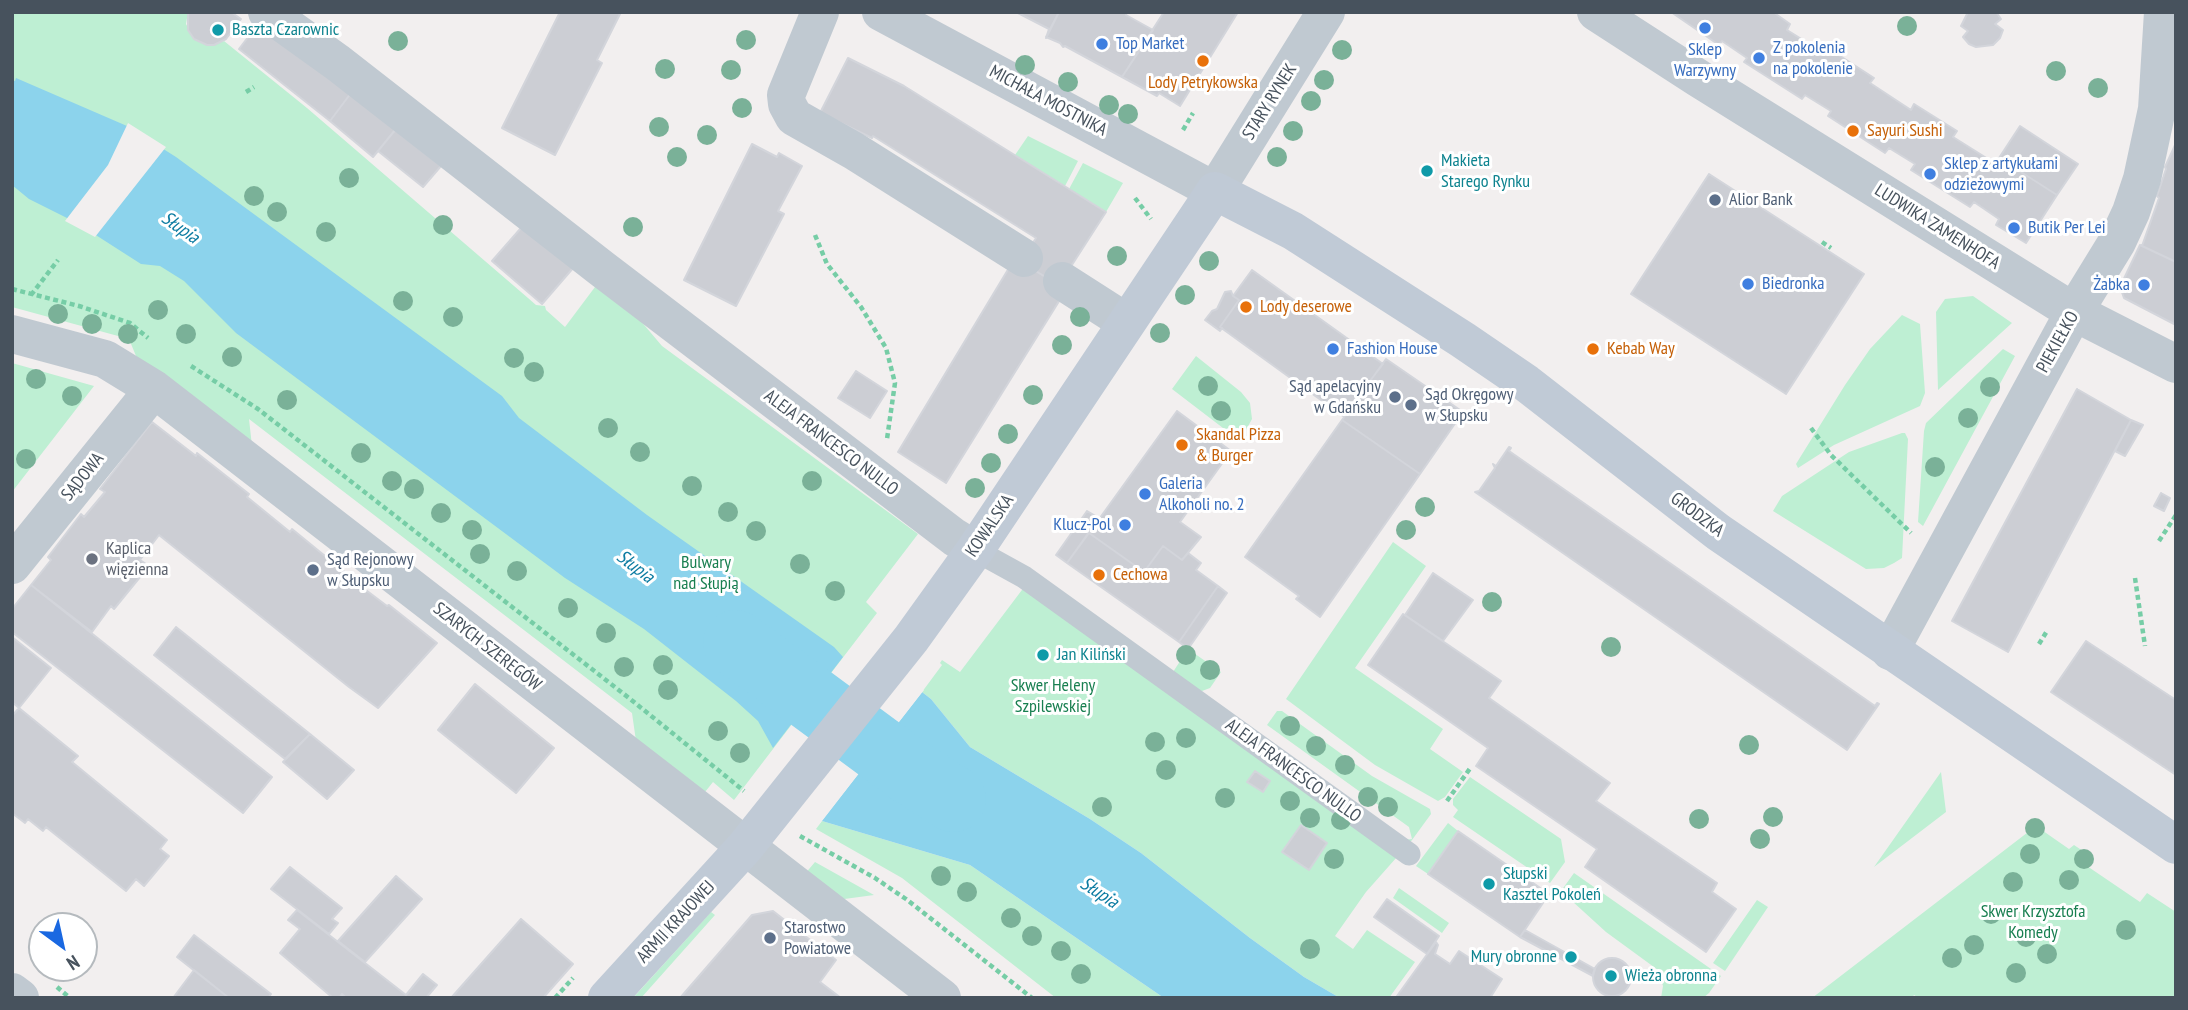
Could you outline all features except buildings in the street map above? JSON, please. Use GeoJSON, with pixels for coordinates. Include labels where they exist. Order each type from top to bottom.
{"type":"FeatureCollection","features":[{"type":"Feature","properties":{"kind":"street","name":"ALEJA FRANCESCO NULLO"},"geometry":{"type":"LineString","coordinates":[[267,12],[338,63],[954,537],[975,550]]}},
{"type":"Feature","properties":{"kind":"street"},"geometry":{"type":"LineString","coordinates":[[820,12],[786,95],[787,104],[794,117],[865,158],[1024,258]]}},
{"type":"Feature","properties":{"kind":"street","name":"STARY RYNEK"},"geometry":{"type":"LineString","coordinates":[[1215,191],[1326,12]]}},
{"type":"Feature","properties":{"kind":"street","name":"LUDWIKA ZAMENHOFA"},"geometry":{"type":"LineString","coordinates":[[1596,12],[2074,312],[2176,364]]}},
{"type":"Feature","properties":{"kind":"street","name":"PIEKIEŁKO"},"geometry":{"type":"LineString","coordinates":[[1890,651],[2074,312],[2117,243],[2131,212],[2157,109],[2163,12]]}},
{"type":"Feature","properties":{"kind":"street","name":"MICHAŁA MOSTNIKA"},"geometry":{"type":"LineString","coordinates":[[895,15],[1215,191]]}},
{"type":"Feature","properties":{"kind":"street","name":"KOWALSKA"},"geometry":{"type":"LineString","coordinates":[[745,847],[766,799],[911,639],[975,550],[1215,191]]}},
{"type":"Feature","properties":{"kind":"street","name":"GRODZKA"},"geometry":{"type":"LineString","coordinates":[[1215,191],[1293,231],[1526,383],[1718,532],[2176,845]]}},
{"type":"Feature","properties":{"kind":"street"},"geometry":{"type":"LineString","coordinates":[[1062,281],[1126,322]]}},
{"type":"Feature","properties":{"kind":"street","name":"SZARYCH SZEREGÓW"},"geometry":{"type":"LineString","coordinates":[[19,319],[105,359],[154,389],[942,998]]}},
{"type":"Feature","properties":{"kind":"street","name":"SĄDOWA"},"geometry":{"type":"LineString","coordinates":[[12,565],[154,389]]}},
{"type":"Feature","properties":{"kind":"street","name":"ARMII KRAJOWEJ"},"geometry":{"type":"LineString","coordinates":[[607,998],[745,847]]}},
{"type":"Feature","properties":{"kind":"street"},"geometry":{"type":"LineString","coordinates":[[12,992],[20,998]]}},
{"type":"Feature","properties":{"kind":"lane","name":"ALEJA FRANCESCO NULLO"},"geometry":{"type":"LineString","coordinates":[[975,550],[1024,577],[1409,854]]}},
{"type":"Feature","properties":{"kind":"path"},"geometry":{"type":"LineString","coordinates":[[246,92],[254,88]]}},
{"type":"Feature","properties":{"kind":"path"},"geometry":{"type":"LineString","coordinates":[[1183,130],[1193,113]]}},
{"type":"Feature","properties":{"kind":"path"},"geometry":{"type":"LineString","coordinates":[[815,235],[827,264],[861,307],[886,348],[894,383],[886,444]]}},
{"type":"Feature","properties":{"kind":"path"},"geometry":{"type":"LineString","coordinates":[[1822,242],[1831,248]]}},
{"type":"Feature","properties":{"kind":"path"},"geometry":{"type":"LineString","coordinates":[[19,319],[58,260]]}},
{"type":"Feature","properties":{"kind":"path"},"geometry":{"type":"LineString","coordinates":[[190,365],[258,409],[618,689],[766,799]]}},
{"type":"Feature","properties":{"kind":"path"},"geometry":{"type":"LineString","coordinates":[[1811,428],[1831,455],[1911,533]]}},
{"type":"Feature","properties":{"kind":"path"},"geometry":{"type":"LineString","coordinates":[[2160,541],[2176,515]]}},
{"type":"Feature","properties":{"kind":"path"},"geometry":{"type":"LineString","coordinates":[[2135,578],[2145,646]]}},
{"type":"Feature","properties":{"kind":"path"},"geometry":{"type":"LineString","coordinates":[[2039,643],[2047,631]]}},
{"type":"Feature","properties":{"kind":"path"},"geometry":{"type":"LineString","coordinates":[[1447,801],[1471,767]]}},
{"type":"Feature","properties":{"kind":"path"},"geometry":{"type":"LineString","coordinates":[[805,839],[875,878],[906,899],[1032,998]]}},
{"type":"Feature","properties":{"kind":"green space","name":"Bulwary nad Słupią"},"geometry":{"type":"Polygon","coordinates":[[[12,12],[188,12],[186,24],[194,39],[207,45],[224,41],[307,108],[536,305],[545,306],[565,327],[598,283],[634,313],[662,346],[918,534],[866,602],[877,613],[734,800],[713,782],[701,797],[637,748],[632,713],[249,419],[253,455],[136,356],[129,339],[12,307],[12,12]]]}},
{"type":"Feature","properties":{"kind":"green space"},"geometry":{"type":"Polygon","coordinates":[[[1028,136],[1078,161],[1065,186],[1015,155],[1028,136]]]}},
{"type":"Feature","properties":{"kind":"green space"},"geometry":{"type":"Polygon","coordinates":[[[1083,163],[1123,183],[1106,212],[1069,189],[1083,163]]]}},
{"type":"Feature","properties":{"kind":"green space"},"geometry":{"type":"Polygon","coordinates":[[[1973,296],[2012,323],[1938,390],[1936,312],[1945,299],[1973,296]]]}},
{"type":"Feature","properties":{"kind":"green space"},"geometry":{"type":"Polygon","coordinates":[[[1902,315],[1920,324],[1925,393],[1920,406],[1834,445],[1798,468],[1796,464],[1845,385],[1870,349],[1902,315]]]}},
{"type":"Feature","properties":{"kind":"green space"},"geometry":{"type":"Polygon","coordinates":[[[2003,349],[2015,356],[1923,526],[1918,522],[1926,423],[2003,349]]]}},
{"type":"Feature","properties":{"kind":"green space"},"geometry":{"type":"Polygon","coordinates":[[[1196,356],[1241,392],[1250,403],[1252,419],[1240,441],[1172,389],[1196,356]]]}},
{"type":"Feature","properties":{"kind":"green space"},"geometry":{"type":"Polygon","coordinates":[[[12,363],[94,386],[12,492],[12,363]]]}},
{"type":"Feature","properties":{"kind":"green space"},"geometry":{"type":"Polygon","coordinates":[[[1905,433],[1908,439],[1902,558],[1894,563],[1884,568],[1866,569],[1773,511],[1782,496],[1849,452],[1905,433]]]}},
{"type":"Feature","properties":{"kind":"green space"},"geometry":{"type":"Polygon","coordinates":[[[1393,542],[1426,566],[1355,668],[1443,729],[1430,749],[1463,772],[1445,797],[1438,801],[1375,765],[1286,699],[1393,542]]]}},
{"type":"Feature","properties":{"kind":"green space","name":"Skwer Heleny Szpilewskiej"},"geometry":{"type":"Polygon","coordinates":[[[1034,574],[1173,672],[1188,649],[1221,672],[1210,688],[1196,690],[1403,840],[1412,839],[1409,827],[1267,725],[1277,711],[1282,711],[1372,776],[1430,809],[1431,814],[1412,840],[1366,892],[1335,936],[1353,949],[1367,930],[1415,962],[1389,998],[1340,998],[1304,977],[1141,853],[970,747],[931,699],[922,692],[942,665],[942,660],[960,672],[1034,574]]]}},
{"type":"Feature","properties":{"kind":"green space"},"geometry":{"type":"Polygon","coordinates":[[[1941,772],[1946,812],[1874,867],[1941,772]]]}},
{"type":"Feature","properties":{"kind":"green space"},"geometry":{"type":"Polygon","coordinates":[[[1470,777],[1561,839],[1565,862],[1550,883],[1453,817],[1458,810],[1453,805],[1453,799],[1470,777]]]}},
{"type":"Feature","properties":{"kind":"green space"},"geometry":{"type":"Polygon","coordinates":[[[822,821],[970,865],[1164,998],[1056,998],[902,878],[816,829],[822,821]]]}},
{"type":"Feature","properties":{"kind":"green space"},"geometry":{"type":"Polygon","coordinates":[[[1448,823],[1458,831],[1428,874],[1416,866],[1448,823]]]}},
{"type":"Feature","properties":{"kind":"green space","name":"Skwer Krzysztofa Komedy"},"geometry":{"type":"Polygon","coordinates":[[[2036,826],[2069,849],[2074,845],[2092,857],[2087,866],[2140,902],[2147,893],[2176,912],[2176,998],[1919,998],[1914,995],[1912,998],[1812,998],[2036,826]]]}},
{"type":"Feature","properties":{"kind":"green space"},"geometry":{"type":"Polygon","coordinates":[[[815,862],[874,895],[837,900],[804,875],[815,862]]]}},
{"type":"Feature","properties":{"kind":"green space"},"geometry":{"type":"Polygon","coordinates":[[[1574,873],[1721,976],[1709,993],[1703,998],[1661,998],[1663,986],[1658,970],[1606,932],[1561,891],[1574,873]]]}},
{"type":"Feature","properties":{"kind":"green space"},"geometry":{"type":"Polygon","coordinates":[[[1399,888],[1449,923],[1442,933],[1393,898],[1399,888]]]}},
{"type":"Feature","properties":{"kind":"green space"},"geometry":{"type":"Polygon","coordinates":[[[1757,900],[1768,907],[1725,971],[1713,963],[1757,900]]]}},
{"type":"Feature","properties":{"kind":"green space"},"geometry":{"type":"Polygon","coordinates":[[[711,912],[715,915],[641,998],[633,998],[711,912]]]}},
{"type":"Feature","properties":{"kind":"water"},"geometry":{"type":"Polygon","coordinates":[[[16,78],[127,126],[176,157],[502,396],[519,418],[647,515],[834,647],[843,657],[773,748],[758,721],[736,701],[644,629],[565,578],[236,333],[184,281],[160,266],[141,264],[77,223],[29,199],[12,185],[12,80],[15,81],[16,78]]]}},
{"type":"Feature","properties":{"kind":"water"},"geometry":{"type":"Polygon","coordinates":[[[922,692],[931,699],[970,747],[1141,853],[1250,938],[1304,977],[1340,998],[1164,998],[970,865],[822,821],[922,692]]]}},
{"type":"Feature","properties":{"kind":"pier"},"geometry":{"type":"Polygon","coordinates":[[[128,123],[166,147],[95,237],[65,221],[108,165],[128,123]]]}},
{"type":"Feature","properties":{"kind":"pier"},"geometry":{"type":"Polygon","coordinates":[[[921,689],[924,690],[820,823],[819,819],[921,689]]]}},
{"type":"Feature","properties":{"kind":"waterway","name":"Słupia"},"geometry":{"type":"LineString","coordinates":[[736,643],[908,770],[953,799]]}},
{"type":"Feature","properties":{"kind":"place","name":"Sklep Warzywny"},"geometry":{"type":"Point","coordinates":[1705,28]}},
{"type":"Feature","properties":{"kind":"place","name":"Baszta Czarownic"},"geometry":{"type":"Point","coordinates":[218,30]}},
{"type":"Feature","properties":{"kind":"place","name":"Top Market"},"geometry":{"type":"Point","coordinates":[1102,44]}},
{"type":"Feature","properties":{"kind":"place","name":"Z pokolenia na pokolenie"},"geometry":{"type":"Point","coordinates":[1759,58]}},
{"type":"Feature","properties":{"kind":"place","name":"Lody Petrykowska"},"geometry":{"type":"Point","coordinates":[1203,61]}},
{"type":"Feature","properties":{"kind":"place","name":"Sayuri Sushi"},"geometry":{"type":"Point","coordinates":[1853,131]}},
{"type":"Feature","properties":{"kind":"place","name":"Makieta Starego Rynku"},"geometry":{"type":"Point","coordinates":[1427,171]}},
{"type":"Feature","properties":{"kind":"place","name":"Sklep z artykułami odzieżowymi"},"geometry":{"type":"Point","coordinates":[1930,174]}},
{"type":"Feature","properties":{"kind":"place","name":"Alior Bank"},"geometry":{"type":"Point","coordinates":[1715,200]}},
{"type":"Feature","properties":{"kind":"place","name":"Butik Per Lei"},"geometry":{"type":"Point","coordinates":[2014,228]}},
{"type":"Feature","properties":{"kind":"place","name":"Biedronka"},"geometry":{"type":"Point","coordinates":[1748,284]}},
{"type":"Feature","properties":{"kind":"place","name":"Żabka"},"geometry":{"type":"Point","coordinates":[2144,285]}},
{"type":"Feature","properties":{"kind":"place","name":"Lody deserowe"},"geometry":{"type":"Point","coordinates":[1246,307]}},
{"type":"Feature","properties":{"kind":"place","name":"Fashion House"},"geometry":{"type":"Point","coordinates":[1333,349]}},
{"type":"Feature","properties":{"kind":"place","name":"Kebab Way"},"geometry":{"type":"Point","coordinates":[1593,349]}},
{"type":"Feature","properties":{"kind":"place","name":"Sąd apelacyjny w Gdańsku"},"geometry":{"type":"Point","coordinates":[1395,397]}},
{"type":"Feature","properties":{"kind":"place","name":"Sąd Okręgowy w Słupsku"},"geometry":{"type":"Point","coordinates":[1411,405]}},
{"type":"Feature","properties":{"kind":"place","name":"Skandal Pizza & Burger"},"geometry":{"type":"Point","coordinates":[1182,445]}},
{"type":"Feature","properties":{"kind":"place","name":"Galeria Alkoholi no. 2"},"geometry":{"type":"Point","coordinates":[1145,494]}},
{"type":"Feature","properties":{"kind":"place","name":"Klucz-Pol"},"geometry":{"type":"Point","coordinates":[1125,525]}},
{"type":"Feature","properties":{"kind":"place","name":"Kaplica więzienna"},"geometry":{"type":"Point","coordinates":[92,559]}},
{"type":"Feature","properties":{"kind":"place","name":"Sąd Rejonowy w Słupsku"},"geometry":{"type":"Point","coordinates":[313,570]}},
{"type":"Feature","properties":{"kind":"place","name":"Cechowa"},"geometry":{"type":"Point","coordinates":[1099,575]}},
{"type":"Feature","properties":{"kind":"place","name":"Jan Kiliński"},"geometry":{"type":"Point","coordinates":[1043,655]}},
{"type":"Feature","properties":{"kind":"place","name":"Słupski Kasztel Pokoleń"},"geometry":{"type":"Point","coordinates":[1489,884]}},
{"type":"Feature","properties":{"kind":"place","name":"Starostwo Powiatowe"},"geometry":{"type":"Point","coordinates":[770,938]}},
{"type":"Feature","properties":{"kind":"place","name":"Mury obronne"},"geometry":{"type":"Point","coordinates":[1571,957]}},
{"type":"Feature","properties":{"kind":"place","name":"Wieża obronna"},"geometry":{"type":"Point","coordinates":[1611,976]}}]}
